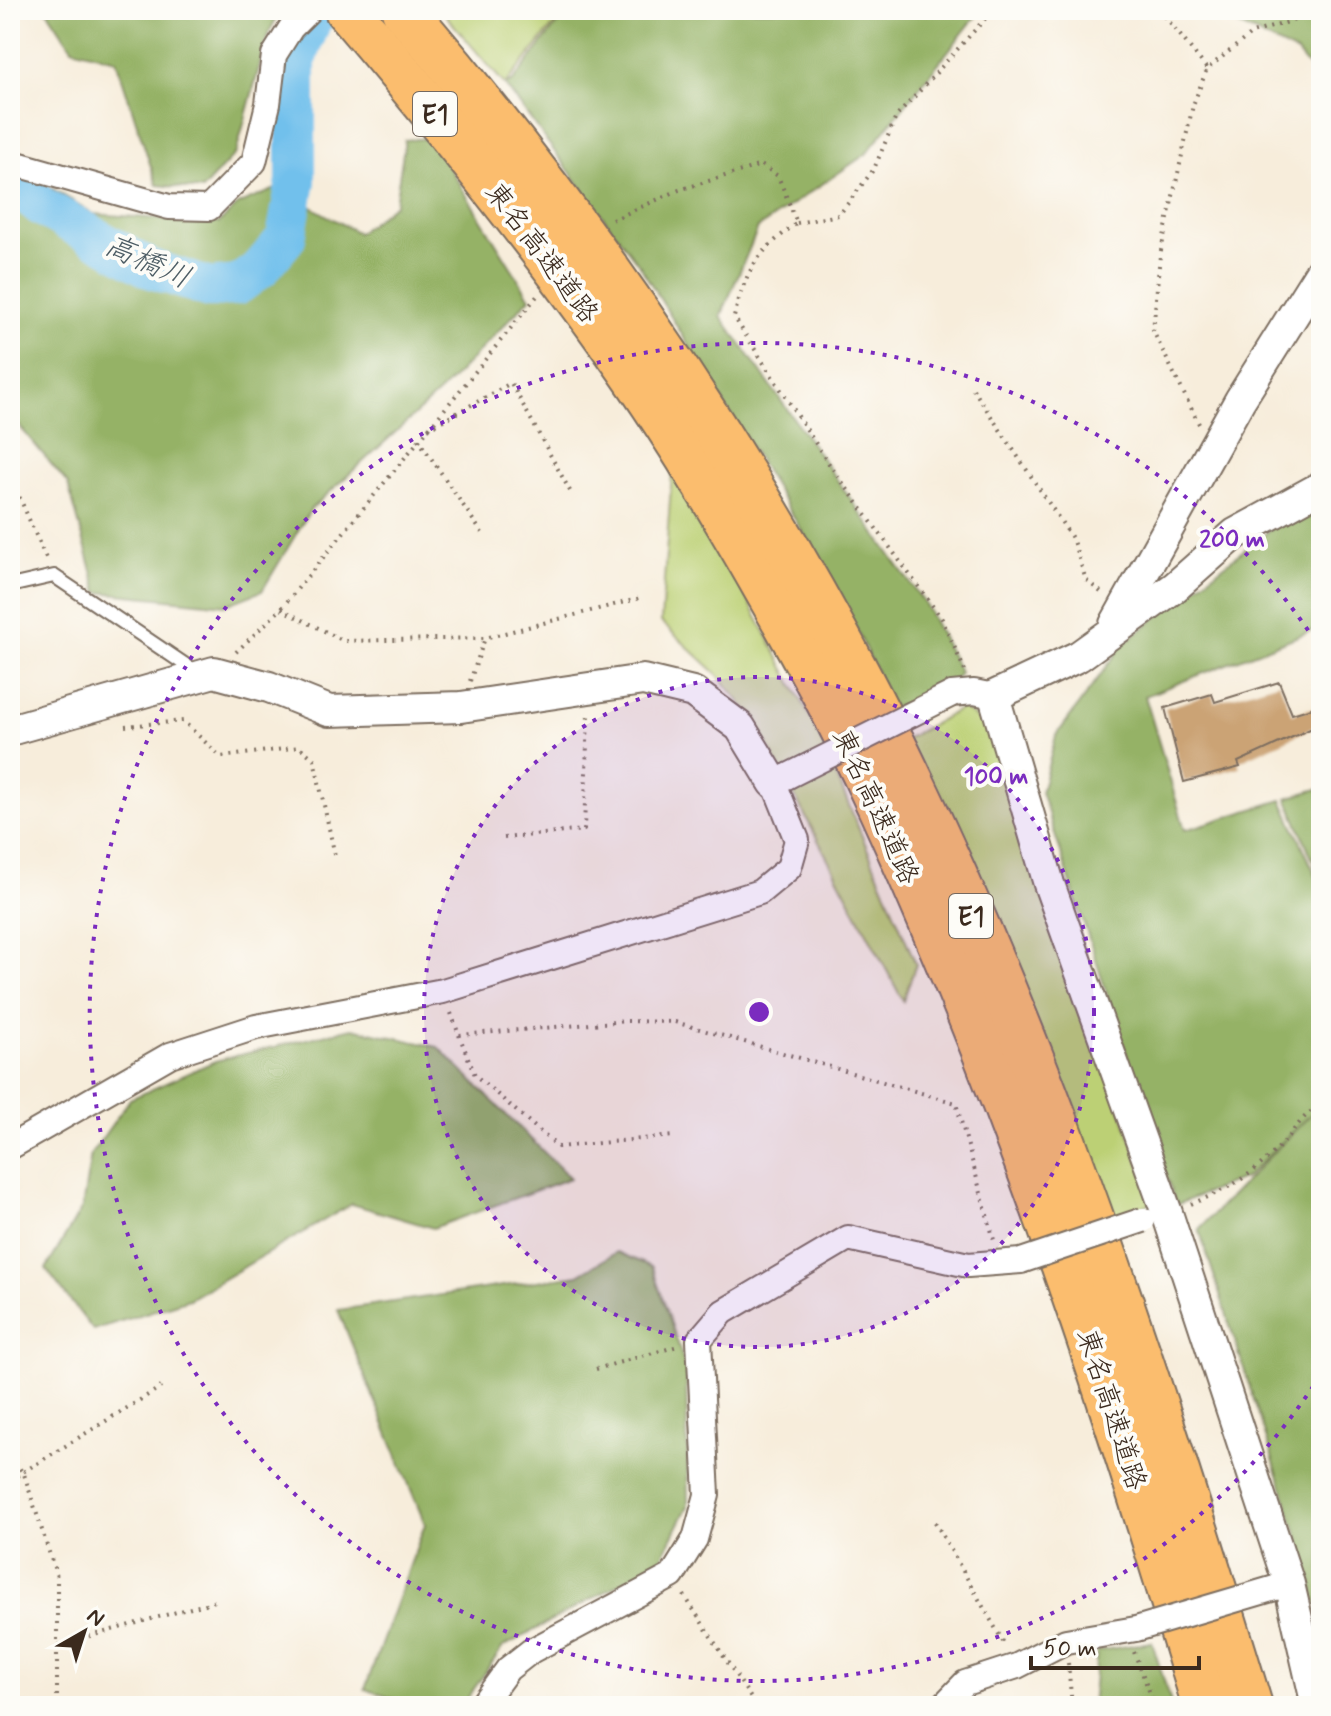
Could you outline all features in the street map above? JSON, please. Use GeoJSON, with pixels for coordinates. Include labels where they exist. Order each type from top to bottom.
{"type":"FeatureCollection","features":[{"type":"Feature","properties":{"kind":"highway","name":"東名高速道路"},"geometry":{"type":"LineString","coordinates":[[347,10],[520,219],[619,354],[706,488],[814,675],[900,850],[975,1026],[1074,1290],[1205,1706]]}},
{"type":"Feature","properties":{"kind":"highway","name":"東名高速道路"},"geometry":{"type":"LineString","coordinates":[[404,10],[553,191],[638,308],[782,539],[858,676],[935,833],[1012,1011],[1113,1278],[1250,1706]]}},
{"type":"Feature","properties":{"kind":"street"},"geometry":{"type":"LineString","coordinates":[[14,157],[169,207],[209,208],[254,162],[268,104],[274,55],[291,28],[309,10]]}},
{"type":"Feature","properties":{"kind":"street"},"geometry":{"type":"LineString","coordinates":[[1108,636],[1240,400],[1321,271]]}},
{"type":"Feature","properties":{"kind":"street"},"geometry":{"type":"LineString","coordinates":[[781,780],[973,694],[1079,656],[1175,587],[1235,534],[1321,487]]}},
{"type":"Feature","properties":{"kind":"street"},"geometry":{"type":"LineString","coordinates":[[10,730],[208,674],[269,687],[329,711],[461,707],[643,680],[693,692],[740,727],[781,780],[797,840],[789,868],[760,892],[443,991],[256,1027],[170,1055],[10,1147]]}},
{"type":"Feature","properties":{"kind":"street"},"geometry":{"type":"LineString","coordinates":[[973,694],[1049,884],[1155,1216],[1282,1586],[1317,1706]]}},
{"type":"Feature","properties":{"kind":"street"},"geometry":{"type":"LineString","coordinates":[[481,1706],[508,1669],[531,1651],[672,1576],[695,1539],[707,1495],[699,1340],[723,1312],[848,1238],[968,1265],[1011,1262],[1155,1216]]}},
{"type":"Feature","properties":{"kind":"street"},"geometry":{"type":"LineString","coordinates":[[943,1706],[965,1683],[1017,1666],[1066,1641],[1131,1630],[1282,1586]]}},
{"type":"Feature","properties":{"kind":"lane"},"geometry":{"type":"LineString","coordinates":[[10,586],[54,576],[208,674]]}},
{"type":"Feature","properties":{"kind":"path"},"geometry":{"type":"LineString","coordinates":[[973,694],[942,619],[827,461],[734,317],[744,277],[767,246],[797,223],[839,215],[874,169],[896,117],[993,10]]}},
{"type":"Feature","properties":{"kind":"path"},"geometry":{"type":"LineString","coordinates":[[1160,10],[1207,69]]}},
{"type":"Feature","properties":{"kind":"path"},"geometry":{"type":"LineString","coordinates":[[1213,451],[1153,331],[1160,255],[1193,105],[1207,69],[1252,33],[1321,12]]}},
{"type":"Feature","properties":{"kind":"path"},"geometry":{"type":"LineString","coordinates":[[610,221],[679,190],[761,165],[778,176],[797,223]]}},
{"type":"Feature","properties":{"kind":"path"},"geometry":{"type":"LineString","coordinates":[[208,674],[281,609],[542,290]]}},
{"type":"Feature","properties":{"kind":"path"},"geometry":{"type":"LineString","coordinates":[[426,430],[511,383],[570,491]]}},
{"type":"Feature","properties":{"kind":"path"},"geometry":{"type":"LineString","coordinates":[[973,389],[1072,538],[1086,580],[1123,609]]}},
{"type":"Feature","properties":{"kind":"path"},"geometry":{"type":"LineString","coordinates":[[418,439],[482,533]]}},
{"type":"Feature","properties":{"kind":"path"},"geometry":{"type":"LineString","coordinates":[[10,475],[54,576]]}},
{"type":"Feature","properties":{"kind":"path"},"geometry":{"type":"LineString","coordinates":[[281,609],[344,641],[485,638],[641,598]]}},
{"type":"Feature","properties":{"kind":"path"},"geometry":{"type":"LineString","coordinates":[[461,707],[485,638]]}},
{"type":"Feature","properties":{"kind":"path"},"geometry":{"type":"LineString","coordinates":[[504,838],[584,830],[589,688]]}},
{"type":"Feature","properties":{"kind":"path"},"geometry":{"type":"LineString","coordinates":[[123,726],[183,721],[221,757],[300,747],[314,759],[335,856]]}},
{"type":"Feature","properties":{"kind":"path"},"geometry":{"type":"LineString","coordinates":[[443,991],[475,1075],[558,1147],[674,1136]]}},
{"type":"Feature","properties":{"kind":"path"},"geometry":{"type":"LineString","coordinates":[[459,1035],[627,1021],[675,1022],[956,1103],[1011,1262]]}},
{"type":"Feature","properties":{"kind":"path"},"geometry":{"type":"LineString","coordinates":[[1155,1216],[1235,1187],[1280,1147],[1311,1110],[1321,1105]]}},
{"type":"Feature","properties":{"kind":"path"},"geometry":{"type":"LineString","coordinates":[[596,1369],[699,1340]]}},
{"type":"Feature","properties":{"kind":"path"},"geometry":{"type":"LineString","coordinates":[[10,1480],[161,1387]]}},
{"type":"Feature","properties":{"kind":"path"},"geometry":{"type":"LineString","coordinates":[[10,1456],[24,1474],[57,1577],[57,1706]]}},
{"type":"Feature","properties":{"kind":"path"},"geometry":{"type":"LineString","coordinates":[[935,1522],[1017,1666]]}},
{"type":"Feature","properties":{"kind":"path"},"geometry":{"type":"LineString","coordinates":[[672,1576],[756,1706]]}},
{"type":"Feature","properties":{"kind":"path"},"geometry":{"type":"LineString","coordinates":[[58,1645],[216,1601]]}},
{"type":"Feature","properties":{"kind":"path"},"geometry":{"type":"LineString","coordinates":[[1131,1630],[1155,1706]]}},
{"type":"Feature","properties":{"kind":"path"},"geometry":{"type":"LineString","coordinates":[[1066,1641],[1072,1706]]}},
{"type":"Feature","properties":{"kind":"green space"},"geometry":{"type":"Polygon","coordinates":[[[47,10],[281,10],[268,34],[236,153],[202,190],[157,185],[116,60],[72,48],[47,10]]]}},
{"type":"Feature","properties":{"kind":"green space"},"geometry":{"type":"Polygon","coordinates":[[[441,10],[566,10],[505,85],[441,10]]]}},
{"type":"Feature","properties":{"kind":"green space"},"geometry":{"type":"Polygon","coordinates":[[[568,10],[981,10],[866,154],[758,228],[721,316],[925,604],[960,673],[952,683],[893,708],[838,590],[640,266],[505,85],[513,81],[568,10]]]}},
{"type":"Feature","properties":{"kind":"green space"},"geometry":{"type":"Polygon","coordinates":[[[1208,10],[1321,10],[1321,82],[1297,53],[1208,10]]]}},
{"type":"Feature","properties":{"kind":"green space"},"geometry":{"type":"Polygon","coordinates":[[[431,138],[530,298],[442,390],[311,509],[262,591],[226,605],[98,592],[68,484],[10,415],[10,163],[94,214],[219,223],[239,204],[278,188],[358,233],[395,204],[405,140],[431,138]]]}},
{"type":"Feature","properties":{"kind":"green space"},"geometry":{"type":"Polygon","coordinates":[[[673,459],[817,730],[916,964],[903,1001],[753,717],[718,675],[661,622],[673,459]]]}},
{"type":"Feature","properties":{"kind":"green space"},"geometry":{"type":"Polygon","coordinates":[[[1321,499],[1321,627],[1145,696],[1185,830],[1282,800],[1321,887],[1321,1625],[1310,1574],[1199,1229],[1312,1113],[1245,1178],[1176,1205],[1041,792],[1056,736],[1124,643],[1306,502],[1321,499]]]}},
{"type":"Feature","properties":{"kind":"green space"},"geometry":{"type":"Polygon","coordinates":[[[962,708],[989,727],[1153,1203],[1097,1222],[904,740],[962,708]]]}},
{"type":"Feature","properties":{"kind":"green space"},"geometry":{"type":"Polygon","coordinates":[[[1321,788],[1321,880],[1287,798],[1321,788]]]}},
{"type":"Feature","properties":{"kind":"green space"},"geometry":{"type":"Polygon","coordinates":[[[352,1028],[438,1047],[570,1178],[433,1228],[352,1204],[189,1299],[93,1330],[46,1269],[82,1208],[91,1154],[130,1099],[215,1061],[352,1028]]]}},
{"type":"Feature","properties":{"kind":"green space"},"geometry":{"type":"Polygon","coordinates":[[[617,1252],[652,1267],[686,1368],[688,1506],[660,1562],[503,1647],[462,1706],[414,1706],[365,1689],[425,1524],[338,1310],[578,1275],[617,1252]]]}},
{"type":"Feature","properties":{"kind":"green space"},"geometry":{"type":"Polygon","coordinates":[[[1152,1642],[1172,1706],[1092,1706],[1097,1651],[1152,1642]]]}},
{"type":"Feature","properties":{"kind":"building"},"geometry":{"type":"Polygon","coordinates":[[[1279,682],[1292,714],[1321,705],[1321,724],[1238,762],[1240,767],[1184,782],[1165,708],[1212,694],[1215,702],[1279,682]]]}},
{"type":"Feature","properties":{"kind":"waterway","name":"高橋川"},"geometry":{"type":"LineString","coordinates":[[10,181],[41,206],[149,268],[210,288],[238,285],[261,268],[286,238],[296,181],[296,61],[313,17],[322,10]]}}]}
